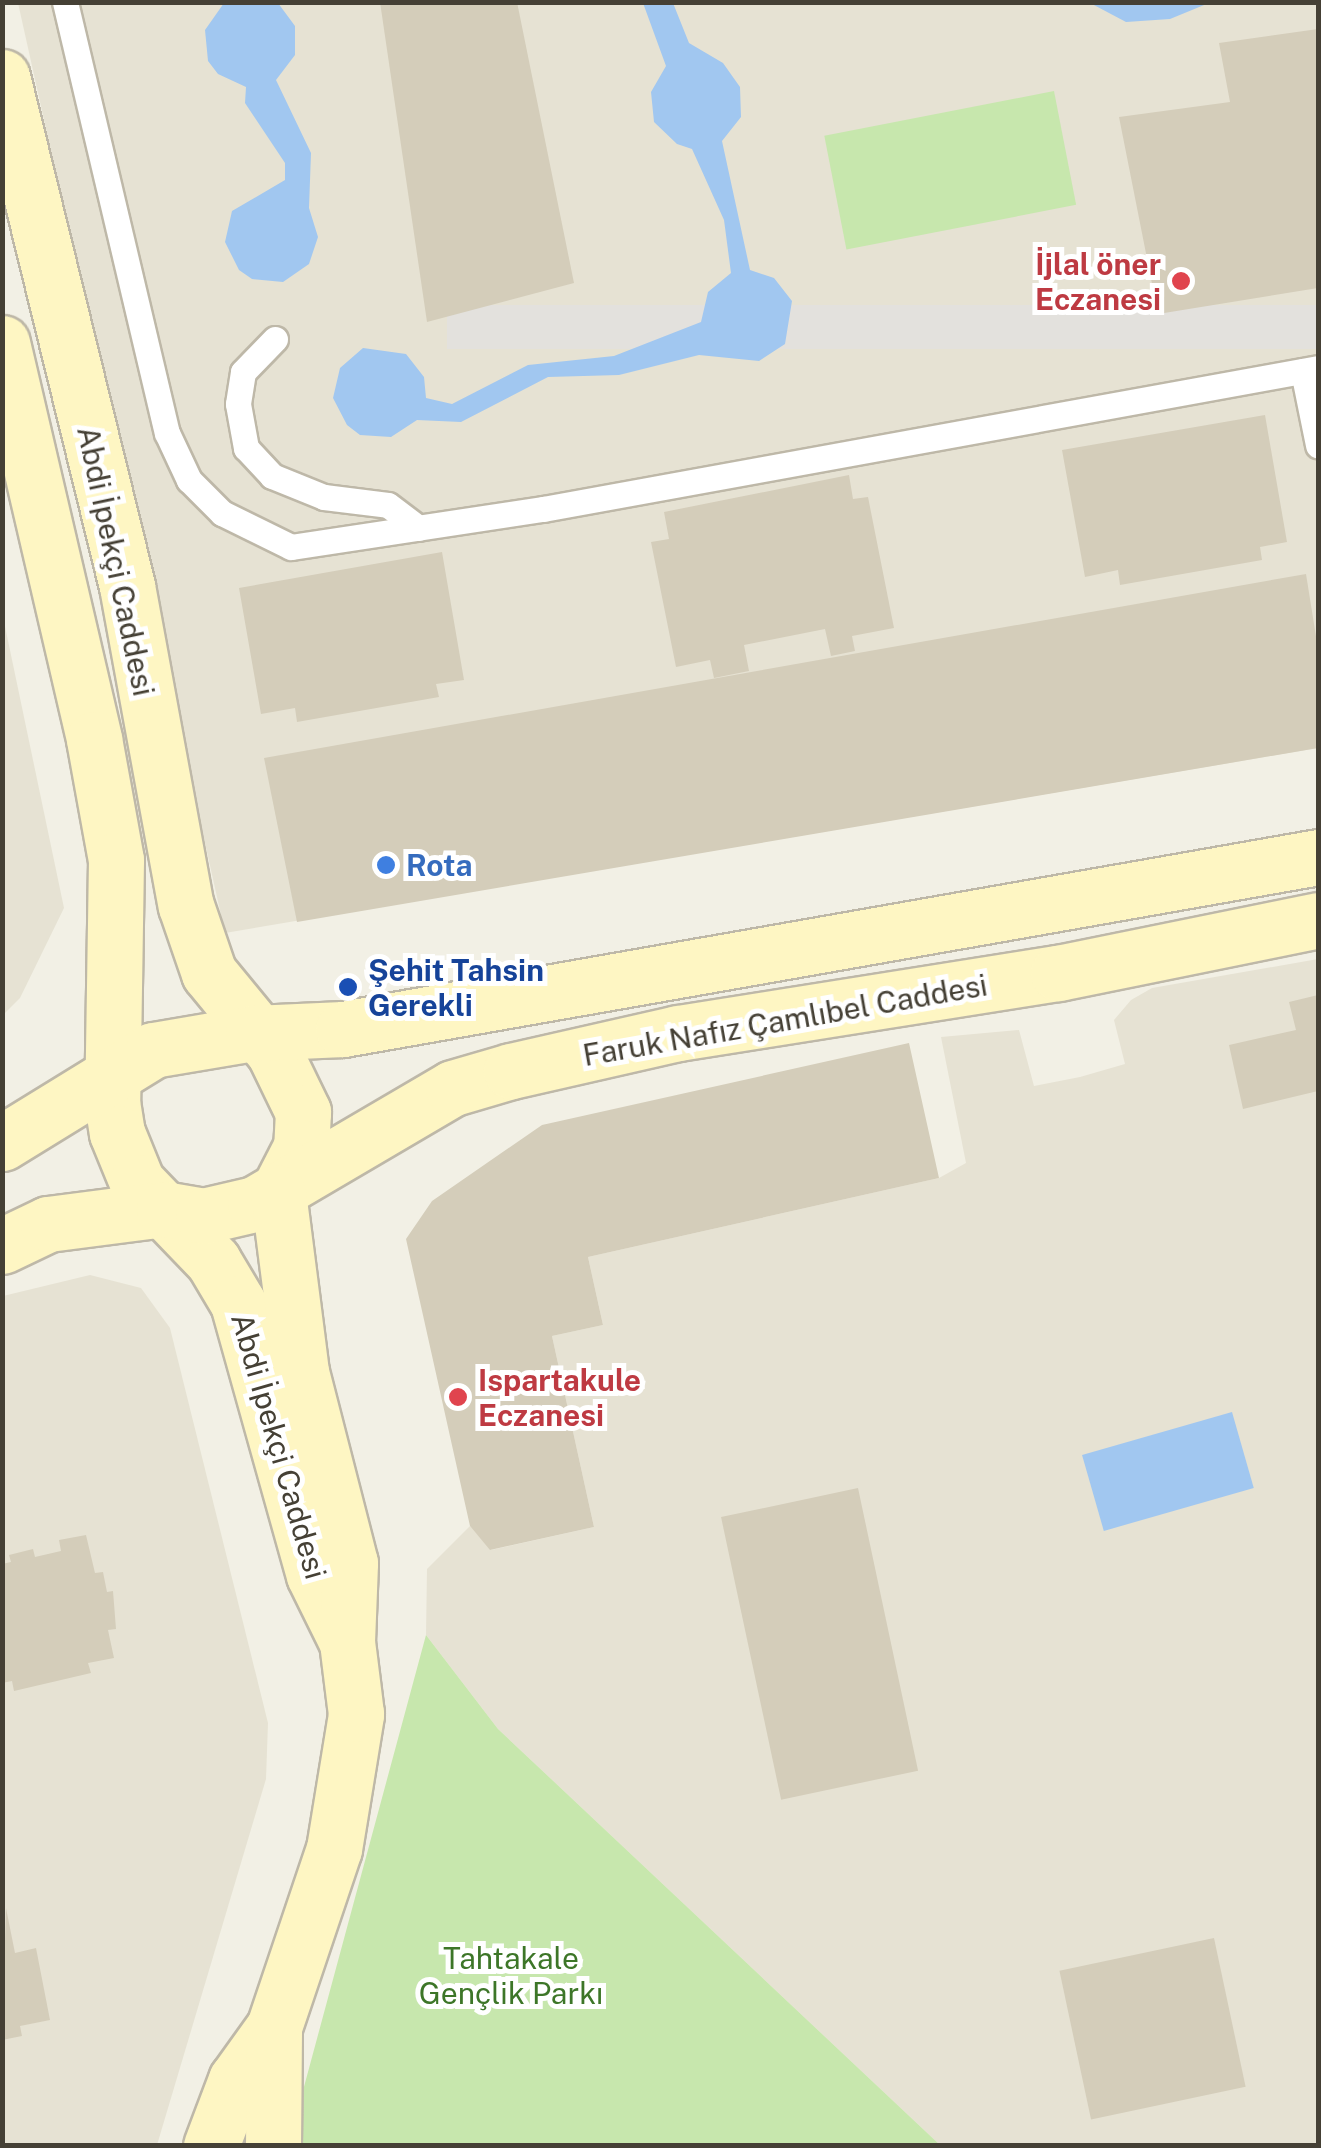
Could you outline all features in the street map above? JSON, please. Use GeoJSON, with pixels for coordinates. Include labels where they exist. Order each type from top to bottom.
{"type":"FeatureCollection","features":[{"type":"Feature","properties":{"kind":"street","name":"Abdi İpekçi Caddesi"},"geometry":{"type":"LineString","coordinates":[[2,76],[127,586],[186,906],[210,973],[253,1033]]}},
{"type":"Feature","properties":{"kind":"street","name":"Abdi İpekçi Caddesi"},"geometry":{"type":"LineString","coordinates":[[2,343],[94,739],[116,860],[112,1070]]}},
{"type":"Feature","properties":{"kind":"street"},"geometry":{"type":"LineString","coordinates":[[2,1143],[112,1070],[153,1050],[253,1033],[342,1029],[1318,857]]}},
{"type":"Feature","properties":{"kind":"street","name":"Faruk Nafız Çamlıbel Caddesi"},"geometry":{"type":"LineString","coordinates":[[2,1246],[48,1224],[164,1209],[204,1216],[278,1192],[453,1088],[512,1071],[678,1033],[1058,974],[1318,920]]}},
{"type":"Feature","properties":{"kind":"street"},"geometry":{"type":"LineString","coordinates":[[253,1033],[294,1082],[303,1112],[301,1147],[278,1192]]}},
{"type":"Feature","properties":{"kind":"street"},"geometry":{"type":"LineString","coordinates":[[112,1070],[117,1133],[136,1182],[164,1209]]}},
{"type":"Feature","properties":{"kind":"street","name":"Abdi İpekçi Caddesi"},"geometry":{"type":"LineString","coordinates":[[274,2027],[334,1849],[351,1771],[356,1714],[347,1642],[350,1563],[301,1372],[278,1192]]}},
{"type":"Feature","properties":{"kind":"street","name":"Abdi İpekçi Caddesi"},"geometry":{"type":"LineString","coordinates":[[164,1209],[212,1261],[238,1303],[314,1575],[347,1642]]}},
{"type":"Feature","properties":{"kind":"street"},"geometry":{"type":"LineString","coordinates":[[211,2146],[236,2080],[274,2027]]}},
{"type":"Feature","properties":{"kind":"street"},"geometry":{"type":"LineString","coordinates":[[273,2146],[274,2027]]}},
{"type":"Feature","properties":{"kind":"lane"},"geometry":{"type":"LineString","coordinates":[[65,2],[167,434],[189,480],[222,512],[290,548],[1311,369],[1318,445]]}},
{"type":"Feature","properties":{"kind":"lane"},"geometry":{"type":"LineString","coordinates":[[275,339],[243,372],[238,404],[246,448],[272,476],[324,497],[388,505],[418,528]]}},
{"type":"Feature","properties":{"kind":"shaded area"},"geometry":{"type":"Polygon","coordinates":[[[18,3],[1318,3],[1318,748],[225,933],[18,3]]]}},
{"type":"Feature","properties":{"kind":"shaded area"},"geometry":{"type":"Polygon","coordinates":[[[447,305],[1318,305],[1318,349],[447,349],[447,305]]]}},
{"type":"Feature","properties":{"kind":"shaded area"},"geometry":{"type":"Polygon","coordinates":[[[2,612],[64,908],[20,998],[3,1015],[2,612]]]}},
{"type":"Feature","properties":{"kind":"shaded area"},"geometry":{"type":"Polygon","coordinates":[[[1318,959],[1318,2145],[940,2145],[498,1729],[426,1635],[427,1569],[470,1526],[491,1550],[594,1527],[552,1336],[603,1325],[588,1257],[939,1178],[966,1163],[941,1037],[1019,1030],[1034,1086],[1080,1077],[1125,1064],[1114,1020],[1131,1000],[1152,988],[1318,959]]]}},
{"type":"Feature","properties":{"kind":"shaded area"},"geometry":{"type":"Polygon","coordinates":[[[90,1275],[141,1288],[170,1328],[268,1723],[266,1779],[157,2145],[3,2146],[3,1296],[90,1275]]]}},
{"type":"Feature","properties":{"kind":"green space"},"geometry":{"type":"Polygon","coordinates":[[[1054,91],[1076,205],[846,250],[824,136],[1054,91]]]}},
{"type":"Feature","properties":{"kind":"green space","name":"Tahtakale Gençlik Parkı"},"geometry":{"type":"Polygon","coordinates":[[[426,1635],[498,1729],[940,2145],[288,2146],[426,1635]]]}},
{"type":"Feature","properties":{"kind":"water"},"geometry":{"type":"Polygon","coordinates":[[[224,3],[278,3],[295,26],[295,55],[276,80],[311,153],[309,208],[318,237],[309,264],[283,282],[252,279],[239,270],[225,242],[232,211],[285,180],[285,163],[245,103],[246,87],[218,74],[208,61],[205,30],[224,3]]]}},
{"type":"Feature","properties":{"kind":"water"},"geometry":{"type":"Polygon","coordinates":[[[643,3],[673,3],[689,43],[723,63],[740,87],[741,117],[722,141],[750,270],[774,278],[792,301],[785,344],[759,361],[699,355],[619,375],[548,377],[461,422],[417,420],[391,437],[360,435],[347,425],[333,398],[340,368],[363,348],[406,354],[424,377],[426,398],[452,404],[528,365],[614,356],[701,322],[708,292],[731,273],[724,220],[692,149],[677,144],[654,122],[651,92],[666,66],[643,3]]]}},
{"type":"Feature","properties":{"kind":"water"},"geometry":{"type":"Polygon","coordinates":[[[1209,3],[1170,19],[1126,22],[1092,4],[1209,3]]]}},
{"type":"Feature","properties":{"kind":"water"},"geometry":{"type":"Polygon","coordinates":[[[1232,1412],[1254,1488],[1104,1531],[1082,1455],[1232,1412]]]}},
{"type":"Feature","properties":{"kind":"building"},"geometry":{"type":"Polygon","coordinates":[[[380,2],[517,2],[574,283],[427,322],[380,2]]]}},
{"type":"Feature","properties":{"kind":"building"},"geometry":{"type":"Polygon","coordinates":[[[1318,29],[1318,288],[1158,314],[1119,117],[1230,102],[1219,43],[1318,29]]]}},
{"type":"Feature","properties":{"kind":"building"},"geometry":{"type":"Polygon","coordinates":[[[1265,415],[1287,542],[1260,547],[1262,560],[1120,585],[1118,570],[1085,577],[1062,450],[1265,415]]]}},
{"type":"Feature","properties":{"kind":"building"},"geometry":{"type":"Polygon","coordinates":[[[849,475],[853,499],[868,497],[894,628],[852,636],[855,651],[831,656],[825,629],[744,645],[749,671],[714,678],[710,660],[676,667],[651,542],[669,539],[664,512],[849,475]]]}},
{"type":"Feature","properties":{"kind":"building"},"geometry":{"type":"Polygon","coordinates":[[[442,552],[464,680],[436,684],[439,697],[297,722],[295,708],[261,714],[239,588],[442,552]]]}},
{"type":"Feature","properties":{"kind":"building"},"geometry":{"type":"Polygon","coordinates":[[[1306,574],[1318,649],[1318,748],[297,922],[264,758],[1306,574]]]}},
{"type":"Feature","properties":{"kind":"building"},"geometry":{"type":"Polygon","coordinates":[[[1318,995],[1318,1091],[1243,1109],[1229,1045],[1296,1030],[1289,1002],[1318,995]]]}},
{"type":"Feature","properties":{"kind":"building"},"geometry":{"type":"Polygon","coordinates":[[[909,1043],[939,1178],[588,1257],[603,1325],[552,1336],[594,1527],[490,1550],[470,1526],[406,1239],[432,1201],[542,1125],[909,1043]]]}},
{"type":"Feature","properties":{"kind":"building"},"geometry":{"type":"Polygon","coordinates":[[[858,1488],[918,1771],[781,1800],[721,1517],[858,1488]]]}},
{"type":"Feature","properties":{"kind":"building"},"geometry":{"type":"Polygon","coordinates":[[[86,1535],[95,1573],[103,1572],[107,1592],[113,1591],[116,1629],[108,1630],[114,1658],[88,1663],[91,1673],[14,1691],[12,1681],[2,1683],[2,1564],[11,1562],[9,1555],[33,1549],[35,1557],[61,1551],[59,1540],[86,1535]]]}},
{"type":"Feature","properties":{"kind":"building"},"geometry":{"type":"Polygon","coordinates":[[[6,1908],[15,1953],[36,1948],[50,2020],[20,2026],[22,2036],[2,2040],[6,1908]]]}},
{"type":"Feature","properties":{"kind":"building"},"geometry":{"type":"Polygon","coordinates":[[[1214,1938],[1246,2087],[1091,2120],[1059,1971],[1214,1938]]]}},
{"type":"Feature","properties":{"kind":"place","name":"İjlal öner Eczanesi"},"geometry":{"type":"Point","coordinates":[1181,281]}},
{"type":"Feature","properties":{"kind":"place","name":"Rota"},"geometry":{"type":"Point","coordinates":[386,865]}},
{"type":"Feature","properties":{"kind":"place","name":"Şehit Tahsin Gerekli"},"geometry":{"type":"Point","coordinates":[348,987]}},
{"type":"Feature","properties":{"kind":"place","name":"Ispartakule Eczanesi"},"geometry":{"type":"Point","coordinates":[458,1397]}}]}
